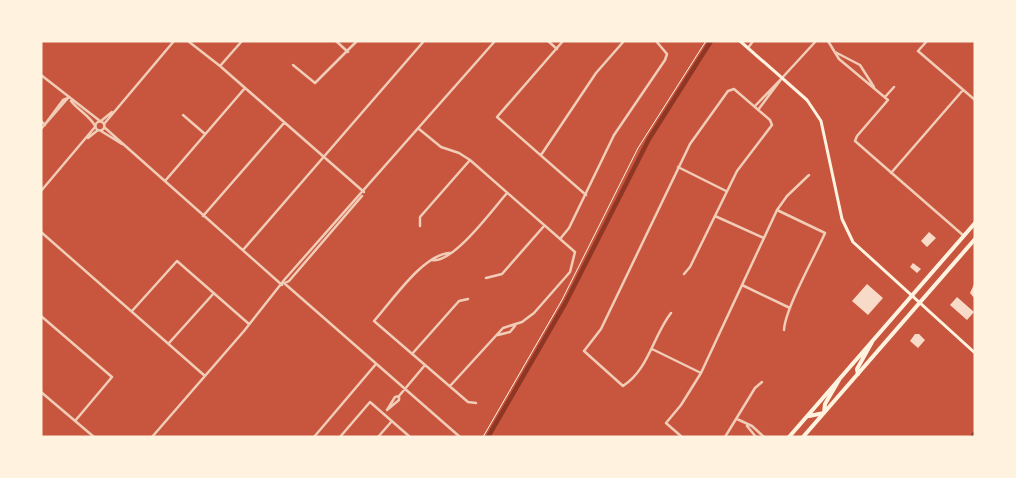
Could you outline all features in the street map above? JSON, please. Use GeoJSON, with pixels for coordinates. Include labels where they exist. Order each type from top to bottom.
{"type":"FeatureCollection","features":[{"type":"Feature","properties":{"kind":"main road"},"geometry":{"type":"LineString","coordinates":[[740,41],[807,100],[821,121],[842,219],[853,242],[975,353]]}},
{"type":"Feature","properties":{"kind":"main road"},"geometry":{"type":"LineString","coordinates":[[789,437],[975,224]]}},
{"type":"Feature","properties":{"kind":"main road"},"geometry":{"type":"LineString","coordinates":[[803,437],[973,241],[964,236]]}},
{"type":"Feature","properties":{"kind":"main road"},"geometry":{"type":"LineString","coordinates":[[858,374],[857,369],[869,352],[873,340]]}},
{"type":"Feature","properties":{"kind":"main road"},"geometry":{"type":"LineString","coordinates":[[824,414],[825,404],[836,388],[840,378]]}},
{"type":"Feature","properties":{"kind":"main road"},"geometry":{"type":"LineString","coordinates":[[806,417],[816,413],[824,414]]}},
{"type":"Feature","properties":{"kind":"street"},"geometry":{"type":"LineString","coordinates":[[41,191],[174,41]]}},
{"type":"Feature","properties":{"kind":"street"},"geometry":{"type":"LineString","coordinates":[[188,41],[220,66],[364,192]]}},
{"type":"Feature","properties":{"kind":"street"},"geometry":{"type":"LineString","coordinates":[[220,66],[242,41]]}},
{"type":"Feature","properties":{"kind":"street"},"geometry":{"type":"LineString","coordinates":[[336,41],[348,52]]}},
{"type":"Feature","properties":{"kind":"street"},"geometry":{"type":"LineString","coordinates":[[292,65],[315,83],[357,41]]}},
{"type":"Feature","properties":{"kind":"street"},"geometry":{"type":"LineString","coordinates":[[243,250],[424,41]]}},
{"type":"Feature","properties":{"kind":"street"},"geometry":{"type":"LineString","coordinates":[[152,437],[283,284],[289,282],[495,41]]}},
{"type":"Feature","properties":{"kind":"street"},"geometry":{"type":"LineString","coordinates":[[548,41],[556,49]]}},
{"type":"Feature","properties":{"kind":"street"},"geometry":{"type":"LineString","coordinates":[[563,41],[496,117],[586,195]]}},
{"type":"Feature","properties":{"kind":"street"},"geometry":{"type":"LineString","coordinates":[[540,155],[596,73],[624,41]]}},
{"type":"Feature","properties":{"kind":"street"},"geometry":{"type":"LineString","coordinates":[[560,239],[569,228],[614,135],[665,60],[666,54],[656,41]]}},
{"type":"Feature","properties":{"kind":"street"},"geometry":{"type":"LineString","coordinates":[[748,49],[753,41]]}},
{"type":"Feature","properties":{"kind":"street"},"geometry":{"type":"LineString","coordinates":[[758,110],[782,78],[816,41]]}},
{"type":"Feature","properties":{"kind":"street"},"geometry":{"type":"LineString","coordinates":[[828,41],[839,59],[887,98]]}},
{"type":"Feature","properties":{"kind":"street"},"geometry":{"type":"LineString","coordinates":[[927,41],[918,51],[975,100]]}},
{"type":"Feature","properties":{"kind":"street"},"geometry":{"type":"LineString","coordinates":[[834,51],[860,65],[874,88]]}},
{"type":"Feature","properties":{"kind":"street"},"geometry":{"type":"LineString","coordinates":[[41,75],[102,123],[203,216],[460,437]]}},
{"type":"Feature","properties":{"kind":"street"},"geometry":{"type":"LineString","coordinates":[[755,106],[776,82],[782,78]]}},
{"type":"Feature","properties":{"kind":"street"},"geometry":{"type":"LineString","coordinates":[[894,87],[855,141],[964,236]]}},
{"type":"Feature","properties":{"kind":"street"},"geometry":{"type":"LineString","coordinates":[[165,181],[245,88]]}},
{"type":"Feature","properties":{"kind":"street"},"geometry":{"type":"LineString","coordinates":[[671,313],[638,372],[623,386],[584,351],[601,329],[678,167],[702,125],[731,89],[734,89],[755,106],[772,125],[750,152],[726,191],[690,267],[684,274]]}},
{"type":"Feature","properties":{"kind":"street"},"geometry":{"type":"LineString","coordinates":[[891,173],[963,90]]}},
{"type":"Feature","properties":{"kind":"street"},"geometry":{"type":"LineString","coordinates":[[41,129],[68,98]]}},
{"type":"Feature","properties":{"kind":"street"},"geometry":{"type":"LineString","coordinates":[[68,98],[97,128],[124,144]]}},
{"type":"Feature","properties":{"kind":"street"},"geometry":{"type":"LineString","coordinates":[[183,116],[205,134]]}},
{"type":"Feature","properties":{"kind":"street"},"geometry":{"type":"LineString","coordinates":[[41,121],[45,124]]}},
{"type":"Feature","properties":{"kind":"street"},"geometry":{"type":"LineString","coordinates":[[97,128],[102,123]]}},
{"type":"Feature","properties":{"kind":"street"},"geometry":{"type":"LineString","coordinates":[[203,216],[284,123]]}},
{"type":"Feature","properties":{"kind":"street"},"geometry":{"type":"LineString","coordinates":[[419,129],[441,147],[459,153],[470,160],[575,252],[570,272],[534,313],[515,326],[510,332],[497,335]]}},
{"type":"Feature","properties":{"kind":"street"},"geometry":{"type":"LineString","coordinates":[[420,226],[420,217],[470,160]]}},
{"type":"Feature","properties":{"kind":"street"},"geometry":{"type":"LineString","coordinates":[[678,167],[726,191]]}},
{"type":"Feature","properties":{"kind":"street"},"geometry":{"type":"LineString","coordinates":[[682,437],[666,423],[686,398],[701,372],[777,210],[786,196],[809,175]]}},
{"type":"Feature","properties":{"kind":"street"},"geometry":{"type":"LineString","coordinates":[[432,260],[438,261],[461,245],[507,193]]}},
{"type":"Feature","properties":{"kind":"street"},"geometry":{"type":"LineString","coordinates":[[777,210],[825,234],[784,322],[784,330]]}},
{"type":"Feature","properties":{"kind":"street"},"geometry":{"type":"LineString","coordinates":[[714,216],[764,238]]}},
{"type":"Feature","properties":{"kind":"street"},"geometry":{"type":"LineString","coordinates":[[486,278],[502,274],[544,226]]}},
{"type":"Feature","properties":{"kind":"street"},"geometry":{"type":"LineString","coordinates":[[41,232],[206,376]]}},
{"type":"Feature","properties":{"kind":"street"},"geometry":{"type":"LineString","coordinates":[[450,252],[435,256],[423,266],[374,321],[468,402],[476,404]]}},
{"type":"Feature","properties":{"kind":"street"},"geometry":{"type":"LineString","coordinates":[[132,311],[177,261],[249,324]]}},
{"type":"Feature","properties":{"kind":"street"},"geometry":{"type":"LineString","coordinates":[[742,285],[790,308]]}},
{"type":"Feature","properties":{"kind":"street"},"geometry":{"type":"LineString","coordinates":[[169,343],[214,293]]}},
{"type":"Feature","properties":{"kind":"street"},"geometry":{"type":"LineString","coordinates":[[412,354],[459,301],[468,299]]}},
{"type":"Feature","properties":{"kind":"street"},"geometry":{"type":"LineString","coordinates":[[41,316],[112,377],[75,421]]}},
{"type":"Feature","properties":{"kind":"street"},"geometry":{"type":"LineString","coordinates":[[450,386],[503,328],[515,326]]}},
{"type":"Feature","properties":{"kind":"street"},"geometry":{"type":"LineString","coordinates":[[652,349],[701,372]]}},
{"type":"Feature","properties":{"kind":"street"},"geometry":{"type":"LineString","coordinates":[[314,437],[376,364]]}},
{"type":"Feature","properties":{"kind":"street"},"geometry":{"type":"LineString","coordinates":[[384,414],[392,401],[399,396],[425,365]]}},
{"type":"Feature","properties":{"kind":"street"},"geometry":{"type":"LineString","coordinates":[[725,437],[755,388],[762,382]]}},
{"type":"Feature","properties":{"kind":"street"},"geometry":{"type":"LineString","coordinates":[[41,392],[94,437]]}},
{"type":"Feature","properties":{"kind":"street"},"geometry":{"type":"LineString","coordinates":[[340,437],[370,402],[410,437]]}},
{"type":"Feature","properties":{"kind":"street"},"geometry":{"type":"LineString","coordinates":[[737,419],[760,436]]}},
{"type":"Feature","properties":{"kind":"street"},"geometry":{"type":"LineString","coordinates":[[378,437],[392,421]]}},
{"type":"Feature","properties":{"kind":"street"},"geometry":{"type":"LineString","coordinates":[[747,426],[752,426],[760,436]]}},
{"type":"Feature","properties":{"kind":"path"},"geometry":{"type":"LineString","coordinates":[[483,437],[576,274],[638,148],[706,41]]}},
{"type":"Feature","properties":{"kind":"building"},"geometry":{"type":"Polygon","coordinates":[[[929,232],[936,238],[927,247],[921,241],[929,232]]]}},
{"type":"Feature","properties":{"kind":"building"},"geometry":{"type":"Polygon","coordinates":[[[913,263],[921,269],[917,273],[910,267],[913,263]]]}},
{"type":"Feature","properties":{"kind":"building"},"geometry":{"type":"Polygon","coordinates":[[[975,282],[975,299],[970,293],[975,282]]]}},
{"type":"Feature","properties":{"kind":"building"},"geometry":{"type":"Polygon","coordinates":[[[867,284],[883,298],[868,315],[852,301],[867,284]]]}},
{"type":"Feature","properties":{"kind":"building"},"geometry":{"type":"Polygon","coordinates":[[[957,297],[974,312],[967,320],[950,305],[957,297]]]}},
{"type":"Feature","properties":{"kind":"building"},"geometry":{"type":"Polygon","coordinates":[[[915,334],[919,334],[925,340],[918,348],[910,341],[915,334]]]}},
{"type":"Feature","properties":{"kind":"waterway"},"geometry":{"type":"LineString","coordinates":[[488,437],[566,302],[649,139],[711,41]]}},
{"type":"Feature","properties":{"kind":"waterway"},"geometry":{"type":"LineString","coordinates":[[972,437],[975,433]]}}]}
